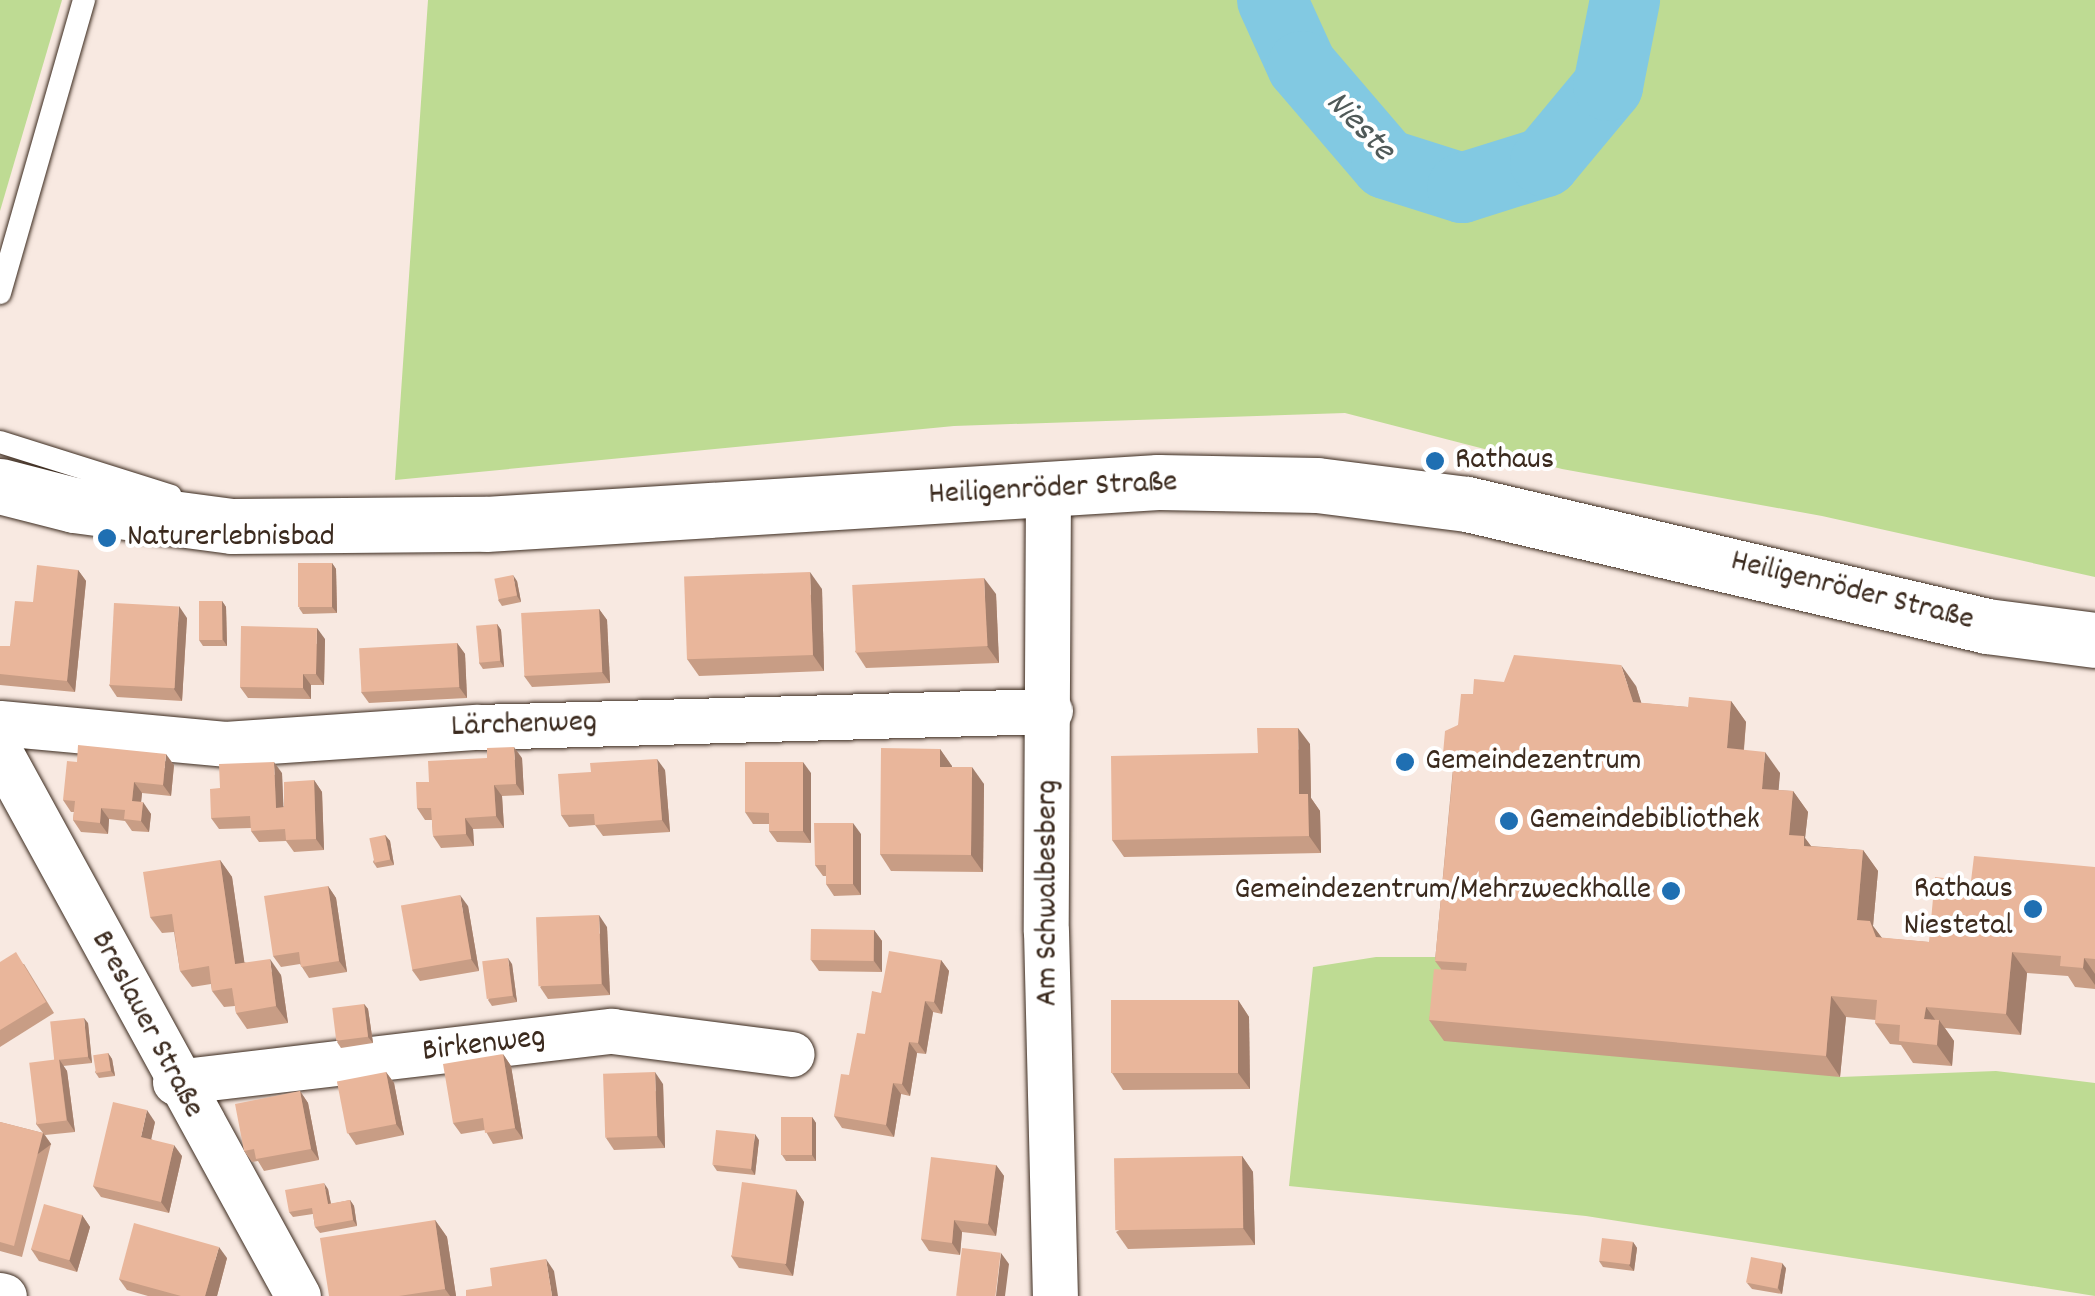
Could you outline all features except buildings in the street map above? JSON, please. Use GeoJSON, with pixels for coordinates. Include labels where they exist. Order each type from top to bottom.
{"type":"FeatureCollection","features":[{"type":"Feature","properties":{"kind":"street","name":"Heiligenröder Straße"},"geometry":{"type":"LineString","coordinates":[[0,486],[74,504],[232,526],[486,524],[1158,482],[1317,485],[1451,502],[1987,626],[2095,640]]}},
{"type":"Feature","properties":{"kind":"street","name":"Am Schwalbesberg"},"geometry":{"type":"LineString","coordinates":[[1048,490],[1050,711],[1046,931],[1055,1296]]}},
{"type":"Feature","properties":{"kind":"street","name":"Lärchenweg"},"geometry":{"type":"LineString","coordinates":[[0,724],[225,744],[477,727],[1050,711]]}},
{"type":"Feature","properties":{"kind":"street","name":"Breslauer Straße"},"geometry":{"type":"LineString","coordinates":[[0,752],[175,1082],[298,1296]]}},
{"type":"Feature","properties":{"kind":"street","name":"Birkenweg"},"geometry":{"type":"LineString","coordinates":[[175,1082],[612,1030],[792,1054]]}},
{"type":"Feature","properties":{"kind":"lane"},"geometry":{"type":"LineString","coordinates":[[0,293],[84,0]]}},
{"type":"Feature","properties":{"kind":"lane"},"geometry":{"type":"LineString","coordinates":[[0,442],[113,475],[217,513],[232,526]]}},
{"type":"Feature","properties":{"kind":"green space"},"geometry":{"type":"Polygon","coordinates":[[[0,0],[62,0],[0,211],[0,0]]]}},
{"type":"Feature","properties":{"kind":"green space"},"geometry":{"type":"Polygon","coordinates":[[[428,0],[2095,0],[2095,577],[1822,516],[1562,469],[1345,413],[954,426],[395,480],[428,0]]]}},
{"type":"Feature","properties":{"kind":"green space"},"geometry":{"type":"Polygon","coordinates":[[[1376,957],[1453,957],[1840,1077],[1996,1071],[2095,1083],[2095,1296],[1586,1216],[1289,1186],[1313,967],[1376,957]]]}},
{"type":"Feature","properties":{"kind":"waterway","name":"Nieste"},"geometry":{"type":"LineString","coordinates":[[1272,0],[1302,66],[1386,164],[1462,188],[1545,162],[1608,86],[1625,0]]}},
{"type":"Feature","properties":{"kind":"place","name":"Rathaus"},"geometry":{"type":"Point","coordinates":[1435,461]}},
{"type":"Feature","properties":{"kind":"place","name":"Naturerlebnisbad"},"geometry":{"type":"Point","coordinates":[107,538]}},
{"type":"Feature","properties":{"kind":"place","name":"Gemeindezentrum"},"geometry":{"type":"Point","coordinates":[1405,762]}},
{"type":"Feature","properties":{"kind":"place","name":"Gemeindebibliothek"},"geometry":{"type":"Point","coordinates":[1509,821]}},
{"type":"Feature","properties":{"kind":"place","name":"Gemeindezentrum/Mehrzweckhalle"},"geometry":{"type":"Point","coordinates":[1671,891]}},
{"type":"Feature","properties":{"kind":"place","name":"Rathaus Niestetal"},"geometry":{"type":"Point","coordinates":[2033,909]}}]}
